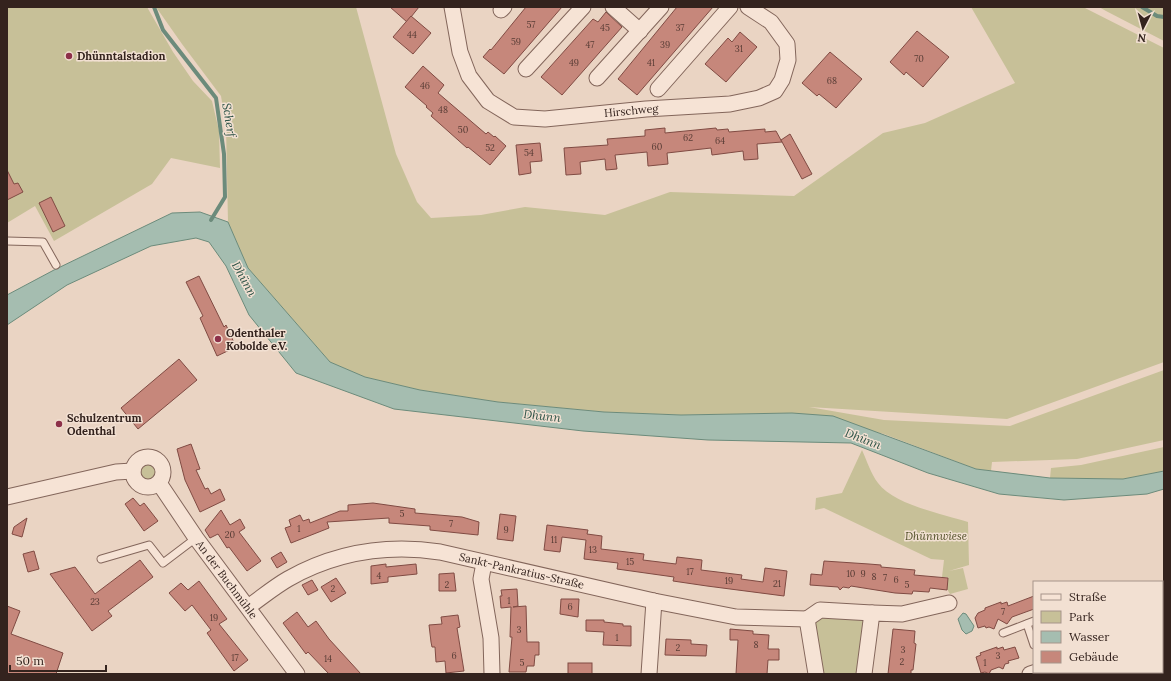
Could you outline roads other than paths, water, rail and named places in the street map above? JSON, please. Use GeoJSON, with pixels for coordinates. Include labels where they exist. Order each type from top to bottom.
{"type":"FeatureCollection","features":[{"type":"Feature","properties":{"kind":"street","name":"Hirschweg"},"geometry":{"type":"LineString","coordinates":[[452,7],[460,52],[469,76],[488,101],[514,117],[545,119],[730,104],[759,98],[774,92],[782,80],[788,60],[787,44],[771,22],[748,7]]}},
{"type":"Feature","properties":{"kind":"street"},"geometry":{"type":"LineString","coordinates":[[526,69],[583,7]]}},
{"type":"Feature","properties":{"kind":"street"},"geometry":{"type":"LineString","coordinates":[[613,7],[640,31]]}},
{"type":"Feature","properties":{"kind":"street"},"geometry":{"type":"LineString","coordinates":[[597,78],[661,7]]}},
{"type":"Feature","properties":{"kind":"street","name":"Hirschweg"},"geometry":{"type":"LineString","coordinates":[[658,89],[730,7]]}},
{"type":"Feature","properties":{"kind":"street"},"geometry":{"type":"LineString","coordinates":[[151,457],[158,461],[163,468],[163,476],[159,483],[153,487],[145,487],[134,479],[133,472],[137,462],[144,458],[151,457]]}},
{"type":"Feature","properties":{"kind":"street"},"geometry":{"type":"LineString","coordinates":[[7,498],[116,472],[133,472]]}},
{"type":"Feature","properties":{"kind":"street","name":"An der Buchmühle"},"geometry":{"type":"LineString","coordinates":[[159,483],[196,538],[297,674]]}},
{"type":"Feature","properties":{"kind":"street","name":"Sankt-Pankratius-Straße"},"geometry":{"type":"LineString","coordinates":[[248,607],[288,580],[333,558],[363,551],[414,548],[440,552],[654,601],[736,617],[807,619]]}},
{"type":"Feature","properties":{"kind":"street"},"geometry":{"type":"LineString","coordinates":[[484,563],[481,579],[491,638],[492,674]]}},
{"type":"Feature","properties":{"kind":"street"},"geometry":{"type":"LineString","coordinates":[[649,674],[654,601]]}},
{"type":"Feature","properties":{"kind":"street"},"geometry":{"type":"LineString","coordinates":[[816,674],[807,619],[820,610],[902,614],[950,603]]}},
{"type":"Feature","properties":{"kind":"street"},"geometry":{"type":"LineString","coordinates":[[864,674],[872,612]]}},
{"type":"Feature","properties":{"kind":"lane"},"geometry":{"type":"LineString","coordinates":[[7,241],[43,242],[56,265]]}},
{"type":"Feature","properties":{"kind":"lane"},"geometry":{"type":"LineString","coordinates":[[101,559],[149,544],[163,563],[196,538]]}},
{"type":"Feature","properties":{"kind":"lane"},"geometry":{"type":"LineString","coordinates":[[1003,633],[1030,623],[1033,640]]}},
{"type":"Feature","properties":{"kind":"water","name":"Dhünn"},"geometry":{"type":"Polygon","coordinates":[[[200,212],[228,222],[248,268],[330,362],[365,377],[420,390],[498,402],[604,412],[681,415],[792,413],[833,416],[976,469],[1050,478],[1123,479],[1164,471],[1164,489],[1147,494],[1064,500],[999,494],[928,473],[851,443],[708,440],[583,431],[394,409],[296,373],[249,315],[226,266],[209,242],[196,238],[151,246],[67,285],[7,325],[7,295],[54,270],[172,213],[200,212]]]}},
{"type":"Feature","properties":{"kind":"water"},"geometry":{"type":"Polygon","coordinates":[[[963,613],[966,614],[974,626],[972,631],[966,634],[962,630],[958,619],[963,613]]]}},
{"type":"Feature","properties":{"kind":"waterway","name":"Scherf"},"geometry":{"type":"LineString","coordinates":[[154,7],[163,30],[216,98],[224,154],[225,197],[211,220]]}},
{"type":"Feature","properties":{"kind":"waterway"},"geometry":{"type":"LineString","coordinates":[[1142,7],[1157,16],[1164,17]]}},
{"type":"Feature","properties":{"kind":"place","name":"Dhünntalstadion"},"geometry":{"type":"Point","coordinates":[69,56]}},
{"type":"Feature","properties":{"kind":"place","name":"Odenthaler Kobolde e.V."},"geometry":{"type":"Point","coordinates":[218,339]}},
{"type":"Feature","properties":{"kind":"place","name":"Schulzentrum Odenthal"},"geometry":{"type":"Point","coordinates":[59,424]}},
{"type":"Feature","properties":{"kind":"park label","name":"Dhünnwiese"},"geometry":{"type":"Point","coordinates":[936,536]}}]}
